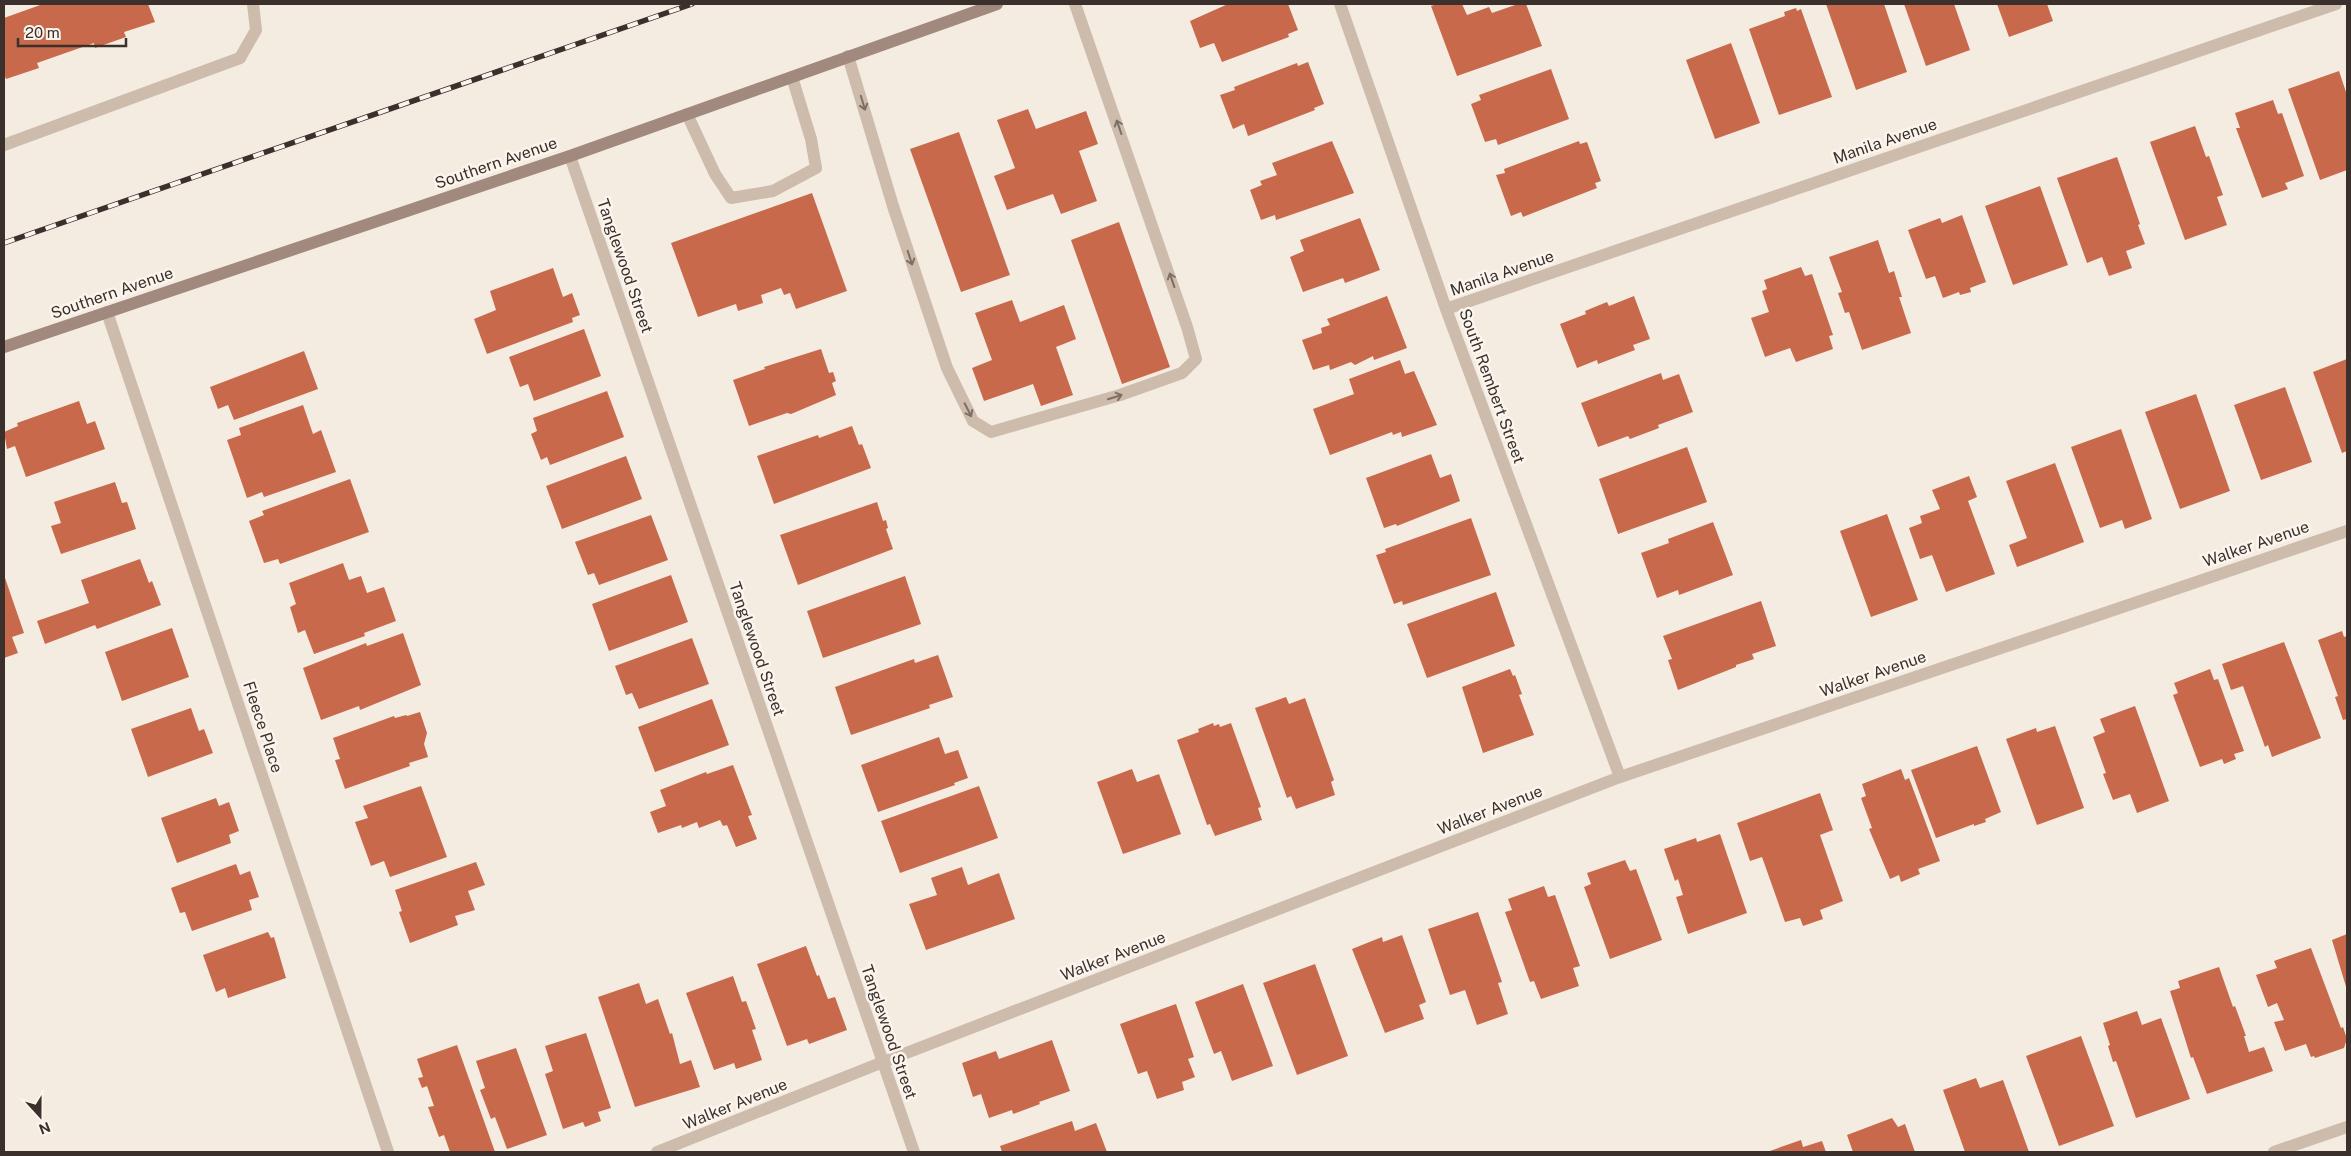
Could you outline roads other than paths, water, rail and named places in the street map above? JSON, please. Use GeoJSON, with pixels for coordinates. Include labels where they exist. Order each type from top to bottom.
{"type":"FeatureCollection","features":[{"type":"Feature","properties":{"kind":"main road","name":"Southern Avenue"},"geometry":{"type":"LineString","coordinates":[[4,347],[570,156],[997,4]]}},
{"type":"Feature","properties":{"kind":"street"},"geometry":{"type":"LineString","coordinates":[[4,145],[240,58],[256,30],[253,4]]}},
{"type":"Feature","properties":{"kind":"street"},"geometry":{"type":"LineString","coordinates":[[848,56],[893,206],[946,368],[973,421],[991,432],[1120,395],[1182,373],[1196,359],[1184,317],[1075,4]]}},
{"type":"Feature","properties":{"kind":"street","name":"South Rembert Street"},"geometry":{"type":"LineString","coordinates":[[1340,4],[1446,309],[1620,777]]}},
{"type":"Feature","properties":{"kind":"street","name":"Manila Avenue"},"geometry":{"type":"LineString","coordinates":[[1446,309],[2336,4]]}},
{"type":"Feature","properties":{"kind":"street"},"geometry":{"type":"LineString","coordinates":[[687,114],[714,174],[731,198],[773,191],[816,168],[811,140],[792,77]]}},
{"type":"Feature","properties":{"kind":"street","name":"Tanglewood Street"},"geometry":{"type":"LineString","coordinates":[[570,156],[914,1152]]}},
{"type":"Feature","properties":{"kind":"street","name":"Fleece Place"},"geometry":{"type":"LineString","coordinates":[[107,312],[388,1152]]}},
{"type":"Feature","properties":{"kind":"street","name":"Walker Avenue"},"geometry":{"type":"LineString","coordinates":[[657,1152],[883,1062],[1620,777],[2347,531]]}},
{"type":"Feature","properties":{"kind":"street"},"geometry":{"type":"LineString","coordinates":[[2274,1152],[2347,1128]]}},
{"type":"Feature","properties":{"kind":"railway"},"geometry":{"type":"LineString","coordinates":[[4,243],[692,4]]}}]}
